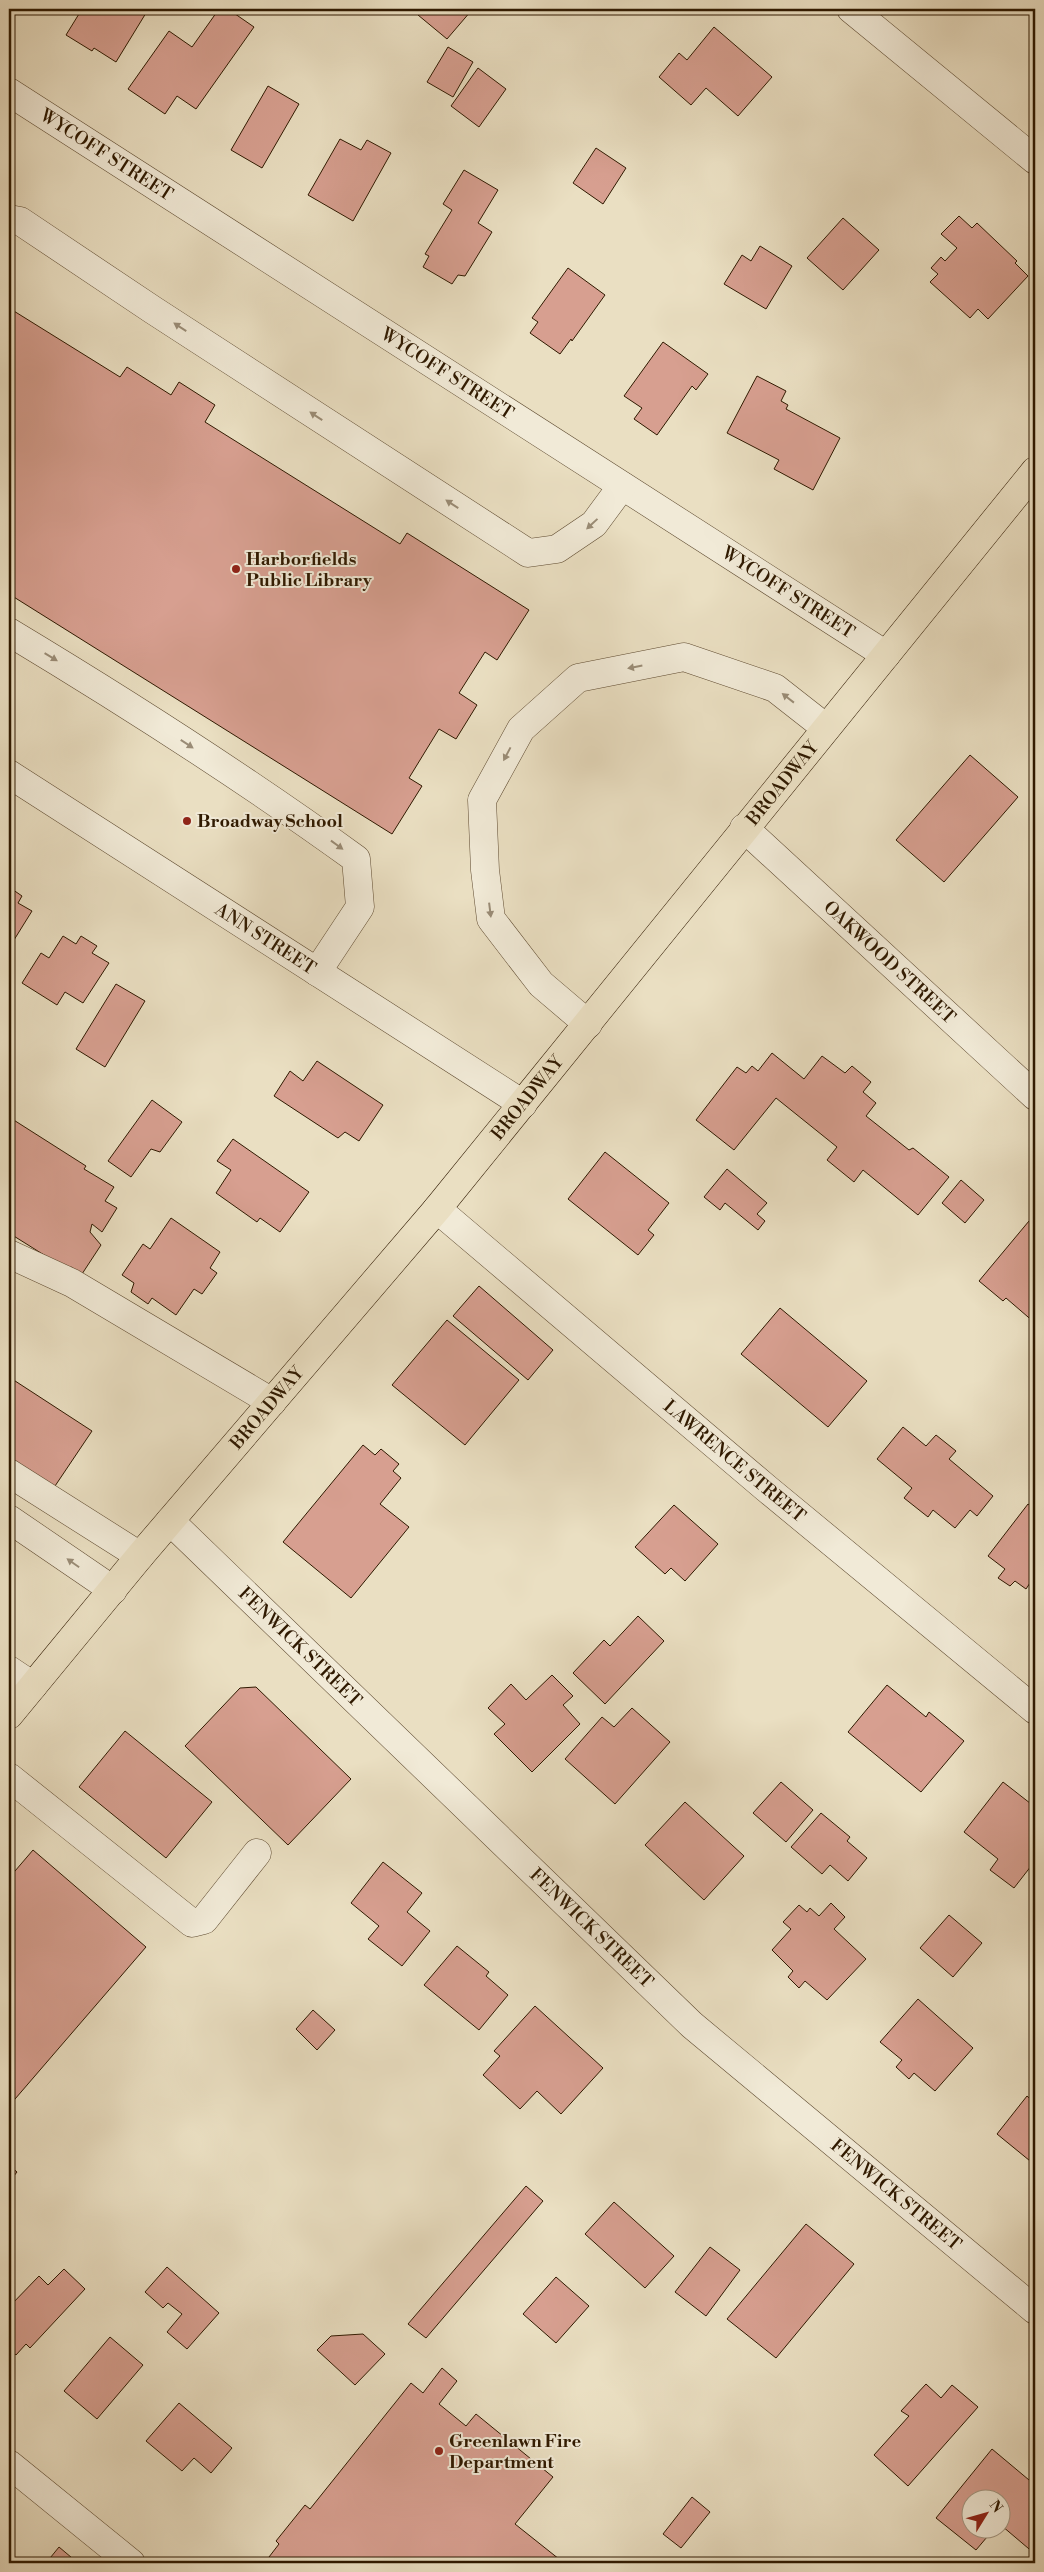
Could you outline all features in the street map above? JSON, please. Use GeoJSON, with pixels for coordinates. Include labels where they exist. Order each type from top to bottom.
{"type":"FeatureCollection","features":[{"type":"Feature","properties":{"kind":"main road","name":"BROADWAY"},"geometry":{"type":"LineString","coordinates":[[9,1715],[140,1556],[437,1209],[1035,471]]}},
{"type":"Feature","properties":{"kind":"street"},"geometry":{"type":"LineString","coordinates":[[851,9],[1035,160]]}},
{"type":"Feature","properties":{"kind":"street","name":"WYCOFF STREET"},"geometry":{"type":"LineString","coordinates":[[9,92],[886,656]]}},
{"type":"Feature","properties":{"kind":"street"},"geometry":{"type":"LineString","coordinates":[[9,219],[20,221],[170,321],[528,553],[557,549],[594,524],[622,486]]}},
{"type":"Feature","properties":{"kind":"street"},"geometry":{"type":"LineString","coordinates":[[9,632],[88,679],[292,813],[356,859],[360,907],[316,972]]}},
{"type":"Feature","properties":{"kind":"street"},"geometry":{"type":"LineString","coordinates":[[588,1024],[541,984],[491,919],[485,870],[482,800],[521,729],[578,678],[684,657],[775,688],[826,728]]}},
{"type":"Feature","properties":{"kind":"street","name":"ANN STREET"},"geometry":{"type":"LineString","coordinates":[[9,774],[523,1104]]}},
{"type":"Feature","properties":{"kind":"street","name":"OAKWOOD STREET"},"geometry":{"type":"LineString","coordinates":[[744,828],[1035,1096]]}},
{"type":"Feature","properties":{"kind":"street","name":"LAWRENCE STREET"},"geometry":{"type":"LineString","coordinates":[[437,1209],[766,1488],[1035,1710]]}},
{"type":"Feature","properties":{"kind":"street"},"geometry":{"type":"LineString","coordinates":[[9,1254],[80,1288],[272,1402]]}},
{"type":"Feature","properties":{"kind":"street"},"geometry":{"type":"LineString","coordinates":[[9,1473],[140,1556]]}},
{"type":"Feature","properties":{"kind":"street"},"geometry":{"type":"LineString","coordinates":[[9,1519],[113,1590]]}},
{"type":"Feature","properties":{"kind":"street","name":"FENWICK STREET"},"geometry":{"type":"LineString","coordinates":[[170,1521],[692,2025],[1035,2310]]}},
{"type":"Feature","properties":{"kind":"street"},"geometry":{"type":"LineString","coordinates":[[9,1670],[33,1686]]}},
{"type":"Feature","properties":{"kind":"street"},"geometry":{"type":"LineString","coordinates":[[9,1777],[192,1923],[204,1920],[257,1853]]}},
{"type":"Feature","properties":{"kind":"street"},"geometry":{"type":"LineString","coordinates":[[9,2464],[131,2563]]}},
{"type":"Feature","properties":{"kind":"building"},"geometry":{"type":"Polygon","coordinates":[[[82,9],[138,9],[146,13],[116,62],[94,48],[92,51],[66,35],[82,9]]]}},
{"type":"Feature","properties":{"kind":"building"},"geometry":{"type":"Polygon","coordinates":[[[219,9],[228,9],[254,27],[196,109],[177,96],[165,114],[128,89],[169,31],[192,47],[219,9]]]}},
{"type":"Feature","properties":{"kind":"building"},"geometry":{"type":"Polygon","coordinates":[[[423,9],[469,9],[471,11],[447,39],[418,15],[423,9]]]}},
{"type":"Feature","properties":{"kind":"building"},"geometry":{"type":"Polygon","coordinates":[[[714,27],[772,77],[738,116],[706,88],[691,105],[659,77],[679,53],[687,60],[714,27]]]}},
{"type":"Feature","properties":{"kind":"building"},"geometry":{"type":"Polygon","coordinates":[[[448,47],[473,62],[453,97],[427,82],[448,47]]]}},
{"type":"Feature","properties":{"kind":"building"},"geometry":{"type":"Polygon","coordinates":[[[478,68],[506,89],[479,127],[451,106],[478,68]]]}},
{"type":"Feature","properties":{"kind":"building"},"geometry":{"type":"Polygon","coordinates":[[[268,86],[299,104],[262,168],[231,150],[268,86]]]}},
{"type":"Feature","properties":{"kind":"building"},"geometry":{"type":"Polygon","coordinates":[[[340,139],[361,150],[367,140],[391,153],[353,221],[308,195],[340,139]]]}},
{"type":"Feature","properties":{"kind":"building"},"geometry":{"type":"Polygon","coordinates":[[[596,148],[626,168],[603,204],[573,183],[596,148]]]}},
{"type":"Feature","properties":{"kind":"building"},"geometry":{"type":"Polygon","coordinates":[[[464,170],[498,190],[478,223],[492,232],[465,276],[458,275],[452,284],[423,267],[429,256],[425,254],[452,210],[443,204],[464,170]]]}},
{"type":"Feature","properties":{"kind":"building"},"geometry":{"type":"Polygon","coordinates":[[[959,216],[972,228],[977,223],[1017,261],[1015,263],[1028,276],[988,319],[978,309],[970,318],[930,282],[938,274],[931,268],[941,257],[945,261],[957,248],[941,234],[959,216]]]}},
{"type":"Feature","properties":{"kind":"building"},"geometry":{"type":"Polygon","coordinates":[[[843,218],[879,250],[843,290],[807,258],[843,218]]]}},
{"type":"Feature","properties":{"kind":"building"},"geometry":{"type":"Polygon","coordinates":[[[760,246],[792,266],[766,309],[724,284],[742,255],[751,261],[760,246]]]}},
{"type":"Feature","properties":{"kind":"building"},"geometry":{"type":"Polygon","coordinates":[[[568,268],[605,295],[572,341],[571,339],[560,354],[530,333],[538,322],[532,318],[568,268]]]}},
{"type":"Feature","properties":{"kind":"building","name":"Harborfields Public Library"},"geometry":{"type":"Polygon","coordinates":[[[9,308],[120,377],[127,367],[171,395],[179,382],[215,405],[205,422],[400,544],[407,533],[529,610],[497,660],[485,652],[459,693],[477,705],[456,739],[439,729],[409,778],[422,786],[392,834],[9,594],[9,308]]]}},
{"type":"Feature","properties":{"kind":"building"},"geometry":{"type":"Polygon","coordinates":[[[663,342],[708,374],[696,390],[692,386],[657,435],[634,419],[642,408],[624,396],[663,342]]]}},
{"type":"Feature","properties":{"kind":"building"},"geometry":{"type":"Polygon","coordinates":[[[757,376],[786,391],[781,401],[788,405],[786,409],[840,438],[813,490],[774,469],[779,460],[727,433],[757,376]]]}},
{"type":"Feature","properties":{"kind":"building"},"geometry":{"type":"Polygon","coordinates":[[[970,755],[1018,797],[944,882],[896,840],[970,755]]]}},
{"type":"Feature","properties":{"kind":"building"},"geometry":{"type":"Polygon","coordinates":[[[9,887],[22,896],[18,903],[32,911],[9,948],[9,887]]]}},
{"type":"Feature","properties":{"kind":"building"},"geometry":{"type":"Polygon","coordinates":[[[63,936],[76,944],[81,936],[97,946],[92,953],[109,963],[83,1003],[65,992],[57,1005],[22,983],[41,953],[49,958],[63,936]]]}},
{"type":"Feature","properties":{"kind":"building"},"geometry":{"type":"Polygon","coordinates":[[[116,984],[145,1001],[105,1067],[76,1049],[116,984]]]}},
{"type":"Feature","properties":{"kind":"building"},"geometry":{"type":"Polygon","coordinates":[[[772,1053],[804,1079],[822,1056],[845,1073],[852,1066],[871,1082],[863,1092],[876,1103],[866,1116],[909,1150],[913,1148],[949,1177],[918,1215],[863,1170],[854,1182],[827,1160],[837,1147],[776,1098],[734,1150],[696,1120],[737,1067],[746,1073],[752,1066],[758,1071],[772,1053]]]}},
{"type":"Feature","properties":{"kind":"building"},"geometry":{"type":"Polygon","coordinates":[[[317,1061],[383,1105],[359,1141],[345,1132],[338,1138],[274,1096],[290,1071],[303,1081],[317,1061]]]}},
{"type":"Feature","properties":{"kind":"building"},"geometry":{"type":"Polygon","coordinates":[[[152,1100],[182,1122],[160,1152],[151,1149],[131,1177],[108,1161],[152,1100]]]}},
{"type":"Feature","properties":{"kind":"building"},"geometry":{"type":"Polygon","coordinates":[[[9,1117],[86,1166],[84,1169],[114,1187],[105,1201],[117,1208],[102,1232],[92,1224],[90,1232],[101,1245],[82,1274],[71,1267],[68,1270],[9,1233],[9,1117]]]}},
{"type":"Feature","properties":{"kind":"building"},"geometry":{"type":"Polygon","coordinates":[[[233,1139],[309,1192],[280,1232],[260,1218],[257,1222],[216,1193],[231,1170],[217,1161],[233,1139]]]}},
{"type":"Feature","properties":{"kind":"building"},"geometry":{"type":"Polygon","coordinates":[[[605,1152],[669,1203],[648,1230],[654,1235],[638,1255],[568,1199],[605,1152]]]}},
{"type":"Feature","properties":{"kind":"building"},"geometry":{"type":"Polygon","coordinates":[[[727,1169],[767,1203],[757,1214],[765,1221],[758,1230],[725,1203],[720,1210],[704,1197],[727,1169]]]}},
{"type":"Feature","properties":{"kind":"building"},"geometry":{"type":"Polygon","coordinates":[[[961,1180],[984,1200],[965,1223],[942,1203],[961,1180]]]}},
{"type":"Feature","properties":{"kind":"building"},"geometry":{"type":"Polygon","coordinates":[[[171,1218],[220,1252],[210,1268],[217,1273],[202,1294],[194,1289],[176,1315],[152,1298],[148,1304],[131,1292],[134,1283],[122,1275],[143,1244],[150,1249],[171,1218]]]}},
{"type":"Feature","properties":{"kind":"building"},"geometry":{"type":"Polygon","coordinates":[[[1029,1221],[1035,1226],[1035,1323],[1006,1298],[1003,1301],[979,1281],[1029,1221]]]}},
{"type":"Feature","properties":{"kind":"building"},"geometry":{"type":"Polygon","coordinates":[[[479,1286],[553,1350],[528,1380],[453,1316],[479,1286]]]}},
{"type":"Feature","properties":{"kind":"building"},"geometry":{"type":"Polygon","coordinates":[[[780,1308],[867,1381],[828,1427],[741,1354],[780,1308]]]}},
{"type":"Feature","properties":{"kind":"building"},"geometry":{"type":"Polygon","coordinates":[[[447,1320],[519,1380],[465,1445],[392,1385],[447,1320]]]}},
{"type":"Feature","properties":{"kind":"building"},"geometry":{"type":"Polygon","coordinates":[[[9,1377],[92,1431],[53,1489],[9,1462],[9,1377]]]}},
{"type":"Feature","properties":{"kind":"building"},"geometry":{"type":"Polygon","coordinates":[[[903,1427],[926,1446],[936,1435],[956,1451],[949,1459],[993,1496],[977,1516],[970,1510],[955,1528],[933,1510],[928,1517],[904,1498],[912,1488],[877,1459],[903,1427]]]}},
{"type":"Feature","properties":{"kind":"building"},"geometry":{"type":"Polygon","coordinates":[[[363,1445],[375,1455],[381,1449],[399,1464],[393,1471],[401,1478],[380,1504],[409,1527],[351,1598],[283,1542],[363,1445]]]}},
{"type":"Feature","properties":{"kind":"building"},"geometry":{"type":"Polygon","coordinates":[[[1028,1504],[1035,1509],[1035,1583],[1032,1580],[1026,1589],[1015,1581],[1010,1586],[998,1578],[1005,1569],[988,1556],[1028,1504]]]}},
{"type":"Feature","properties":{"kind":"building"},"geometry":{"type":"Polygon","coordinates":[[[674,1505],[718,1544],[685,1581],[671,1568],[665,1574],[635,1547],[674,1505]]]}},
{"type":"Feature","properties":{"kind":"building"},"geometry":{"type":"Polygon","coordinates":[[[638,1616],[664,1641],[605,1704],[573,1673],[604,1640],[610,1646],[638,1616]]]}},
{"type":"Feature","properties":{"kind":"building"},"geometry":{"type":"Polygon","coordinates":[[[552,1675],[573,1696],[563,1705],[580,1724],[532,1772],[494,1734],[505,1724],[488,1708],[511,1684],[526,1700],[552,1675]]]}},
{"type":"Feature","properties":{"kind":"building"},"geometry":{"type":"Polygon","coordinates":[[[887,1685],[926,1717],[929,1712],[964,1741],[921,1792],[848,1732],[887,1685]]]}},
{"type":"Feature","properties":{"kind":"building"},"geometry":{"type":"Polygon","coordinates":[[[256,1687],[351,1779],[288,1845],[185,1746],[240,1688],[256,1687]]]}},
{"type":"Feature","properties":{"kind":"building"},"geometry":{"type":"Polygon","coordinates":[[[632,1708],[670,1742],[615,1804],[565,1759],[602,1717],[614,1727],[632,1708]]]}},
{"type":"Feature","properties":{"kind":"building"},"geometry":{"type":"Polygon","coordinates":[[[125,1731],[212,1802],[166,1858],[79,1787],[125,1731]]]}},
{"type":"Feature","properties":{"kind":"building"},"geometry":{"type":"Polygon","coordinates":[[[781,1782],[813,1810],[786,1842],[753,1813],[781,1782]]]}},
{"type":"Feature","properties":{"kind":"building"},"geometry":{"type":"Polygon","coordinates":[[[1003,1782],[1035,1807],[1035,1861],[1014,1888],[990,1870],[998,1859],[964,1832],[1003,1782]]]}},
{"type":"Feature","properties":{"kind":"building"},"geometry":{"type":"Polygon","coordinates":[[[685,1802],[744,1856],[704,1900],[645,1845],[685,1802]]]}},
{"type":"Feature","properties":{"kind":"building"},"geometry":{"type":"Polygon","coordinates":[[[821,1813],[850,1837],[847,1841],[867,1858],[848,1881],[830,1865],[822,1874],[791,1847],[821,1813]]]}},
{"type":"Feature","properties":{"kind":"building"},"geometry":{"type":"Polygon","coordinates":[[[33,1850],[146,1947],[9,2106],[9,1878],[33,1850]]]}},
{"type":"Feature","properties":{"kind":"building"},"geometry":{"type":"Polygon","coordinates":[[[383,1862],[422,1893],[407,1912],[430,1931],[402,1966],[368,1939],[379,1926],[351,1903],[383,1862]]]}},
{"type":"Feature","properties":{"kind":"building"},"geometry":{"type":"Polygon","coordinates":[[[831,1903],[845,1917],[834,1929],[866,1959],[827,2000],[805,1981],[799,1988],[788,1977],[793,1971],[772,1950],[791,1929],[783,1922],[799,1905],[807,1912],[810,1908],[819,1916],[831,1903]]]}},
{"type":"Feature","properties":{"kind":"building"},"geometry":{"type":"Polygon","coordinates":[[[949,1915],[982,1943],[953,1977],[920,1948],[949,1915]]]}},
{"type":"Feature","properties":{"kind":"building"},"geometry":{"type":"Polygon","coordinates":[[[457,1946],[489,1972],[486,1976],[508,1995],[479,2030],[424,1985],[457,1946]]]}},
{"type":"Feature","properties":{"kind":"building"},"geometry":{"type":"Polygon","coordinates":[[[918,1999],[973,2048],[935,2091],[914,2073],[909,2079],[896,2067],[902,2060],[880,2042],[918,1999]]]}},
{"type":"Feature","properties":{"kind":"building"},"geometry":{"type":"Polygon","coordinates":[[[535,2006],[603,2068],[561,2114],[537,2091],[520,2109],[483,2075],[500,2056],[494,2051],[535,2006]]]}},
{"type":"Feature","properties":{"kind":"building"},"geometry":{"type":"Polygon","coordinates":[[[313,2010],[335,2030],[317,2050],[296,2029],[313,2010]]]}},
{"type":"Feature","properties":{"kind":"building"},"geometry":{"type":"Polygon","coordinates":[[[1027,2096],[1035,2103],[1035,2165],[997,2134],[1027,2096]]]}},
{"type":"Feature","properties":{"kind":"building"},"geometry":{"type":"Polygon","coordinates":[[[9,2165],[17,2172],[9,2182],[9,2165]]]}},
{"type":"Feature","properties":{"kind":"building"},"geometry":{"type":"Polygon","coordinates":[[[526,2186],[543,2201],[426,2338],[408,2324],[526,2186]]]}},
{"type":"Feature","properties":{"kind":"building"},"geometry":{"type":"Polygon","coordinates":[[[614,2202],[674,2256],[645,2288],[585,2234],[614,2202]]]}},
{"type":"Feature","properties":{"kind":"building"},"geometry":{"type":"Polygon","coordinates":[[[806,2224],[854,2264],[776,2358],[727,2319],[806,2224]]]}},
{"type":"Feature","properties":{"kind":"building"},"geometry":{"type":"Polygon","coordinates":[[[710,2247],[740,2270],[706,2316],[675,2292],[710,2247]]]}},
{"type":"Feature","properties":{"kind":"building"},"geometry":{"type":"Polygon","coordinates":[[[167,2267],[219,2313],[187,2349],[167,2332],[182,2314],[168,2303],[163,2308],[145,2292],[167,2267]]]}},
{"type":"Feature","properties":{"kind":"building"},"geometry":{"type":"Polygon","coordinates":[[[64,2269],[85,2289],[30,2348],[26,2344],[16,2355],[9,2349],[9,2307],[39,2276],[48,2285],[64,2269]]]}},
{"type":"Feature","properties":{"kind":"building"},"geometry":{"type":"Polygon","coordinates":[[[556,2277],[589,2306],[556,2343],[523,2314],[556,2277]]]}},
{"type":"Feature","properties":{"kind":"building"},"geometry":{"type":"Polygon","coordinates":[[[363,2334],[385,2354],[355,2385],[317,2350],[331,2336],[363,2334]]]}},
{"type":"Feature","properties":{"kind":"building"},"geometry":{"type":"Polygon","coordinates":[[[110,2337],[143,2365],[97,2419],[64,2391],[110,2337]]]}},
{"type":"Feature","properties":{"kind":"building","name":"Greenlawn Fire Department"},"geometry":{"type":"Polygon","coordinates":[[[442,2368],[457,2381],[439,2404],[466,2426],[476,2414],[553,2477],[515,2524],[564,2563],[277,2563],[269,2557],[279,2544],[276,2541],[305,2505],[310,2509],[411,2383],[423,2393],[442,2368]]]}},
{"type":"Feature","properties":{"kind":"building"},"geometry":{"type":"Polygon","coordinates":[[[926,2384],[941,2398],[952,2385],[978,2407],[908,2486],[874,2455],[909,2416],[901,2411],[926,2384]]]}},
{"type":"Feature","properties":{"kind":"building"},"geometry":{"type":"Polygon","coordinates":[[[179,2403],[232,2448],[211,2473],[194,2458],[182,2471],[146,2441],[179,2403]]]}},
{"type":"Feature","properties":{"kind":"building"},"geometry":{"type":"Polygon","coordinates":[[[992,2449],[1035,2485],[1035,2554],[1012,2534],[1012,2490],[962,2490],[962,2539],[936,2518],[992,2449]]]}},
{"type":"Feature","properties":{"kind":"building"},"geometry":{"type":"Polygon","coordinates":[[[692,2497],[710,2512],[681,2548],[663,2534],[692,2497]]]}},
{"type":"Feature","properties":{"kind":"building"},"geometry":{"type":"Polygon","coordinates":[[[964,2540],[984,2540],[976,2550],[964,2540]]]}},
{"type":"Feature","properties":{"kind":"building"},"geometry":{"type":"Polygon","coordinates":[[[59,2547],[78,2563],[46,2563],[59,2547]]]}},
{"type":"Feature","properties":{"kind":"place","name":"Harborfields Public Library"},"geometry":{"type":"Point","coordinates":[236,569]}},
{"type":"Feature","properties":{"kind":"place","name":"Broadway School"},"geometry":{"type":"Point","coordinates":[187,821]}},
{"type":"Feature","properties":{"kind":"place","name":"Greenlawn Fire Department"},"geometry":{"type":"Point","coordinates":[439,2451]}}]}
